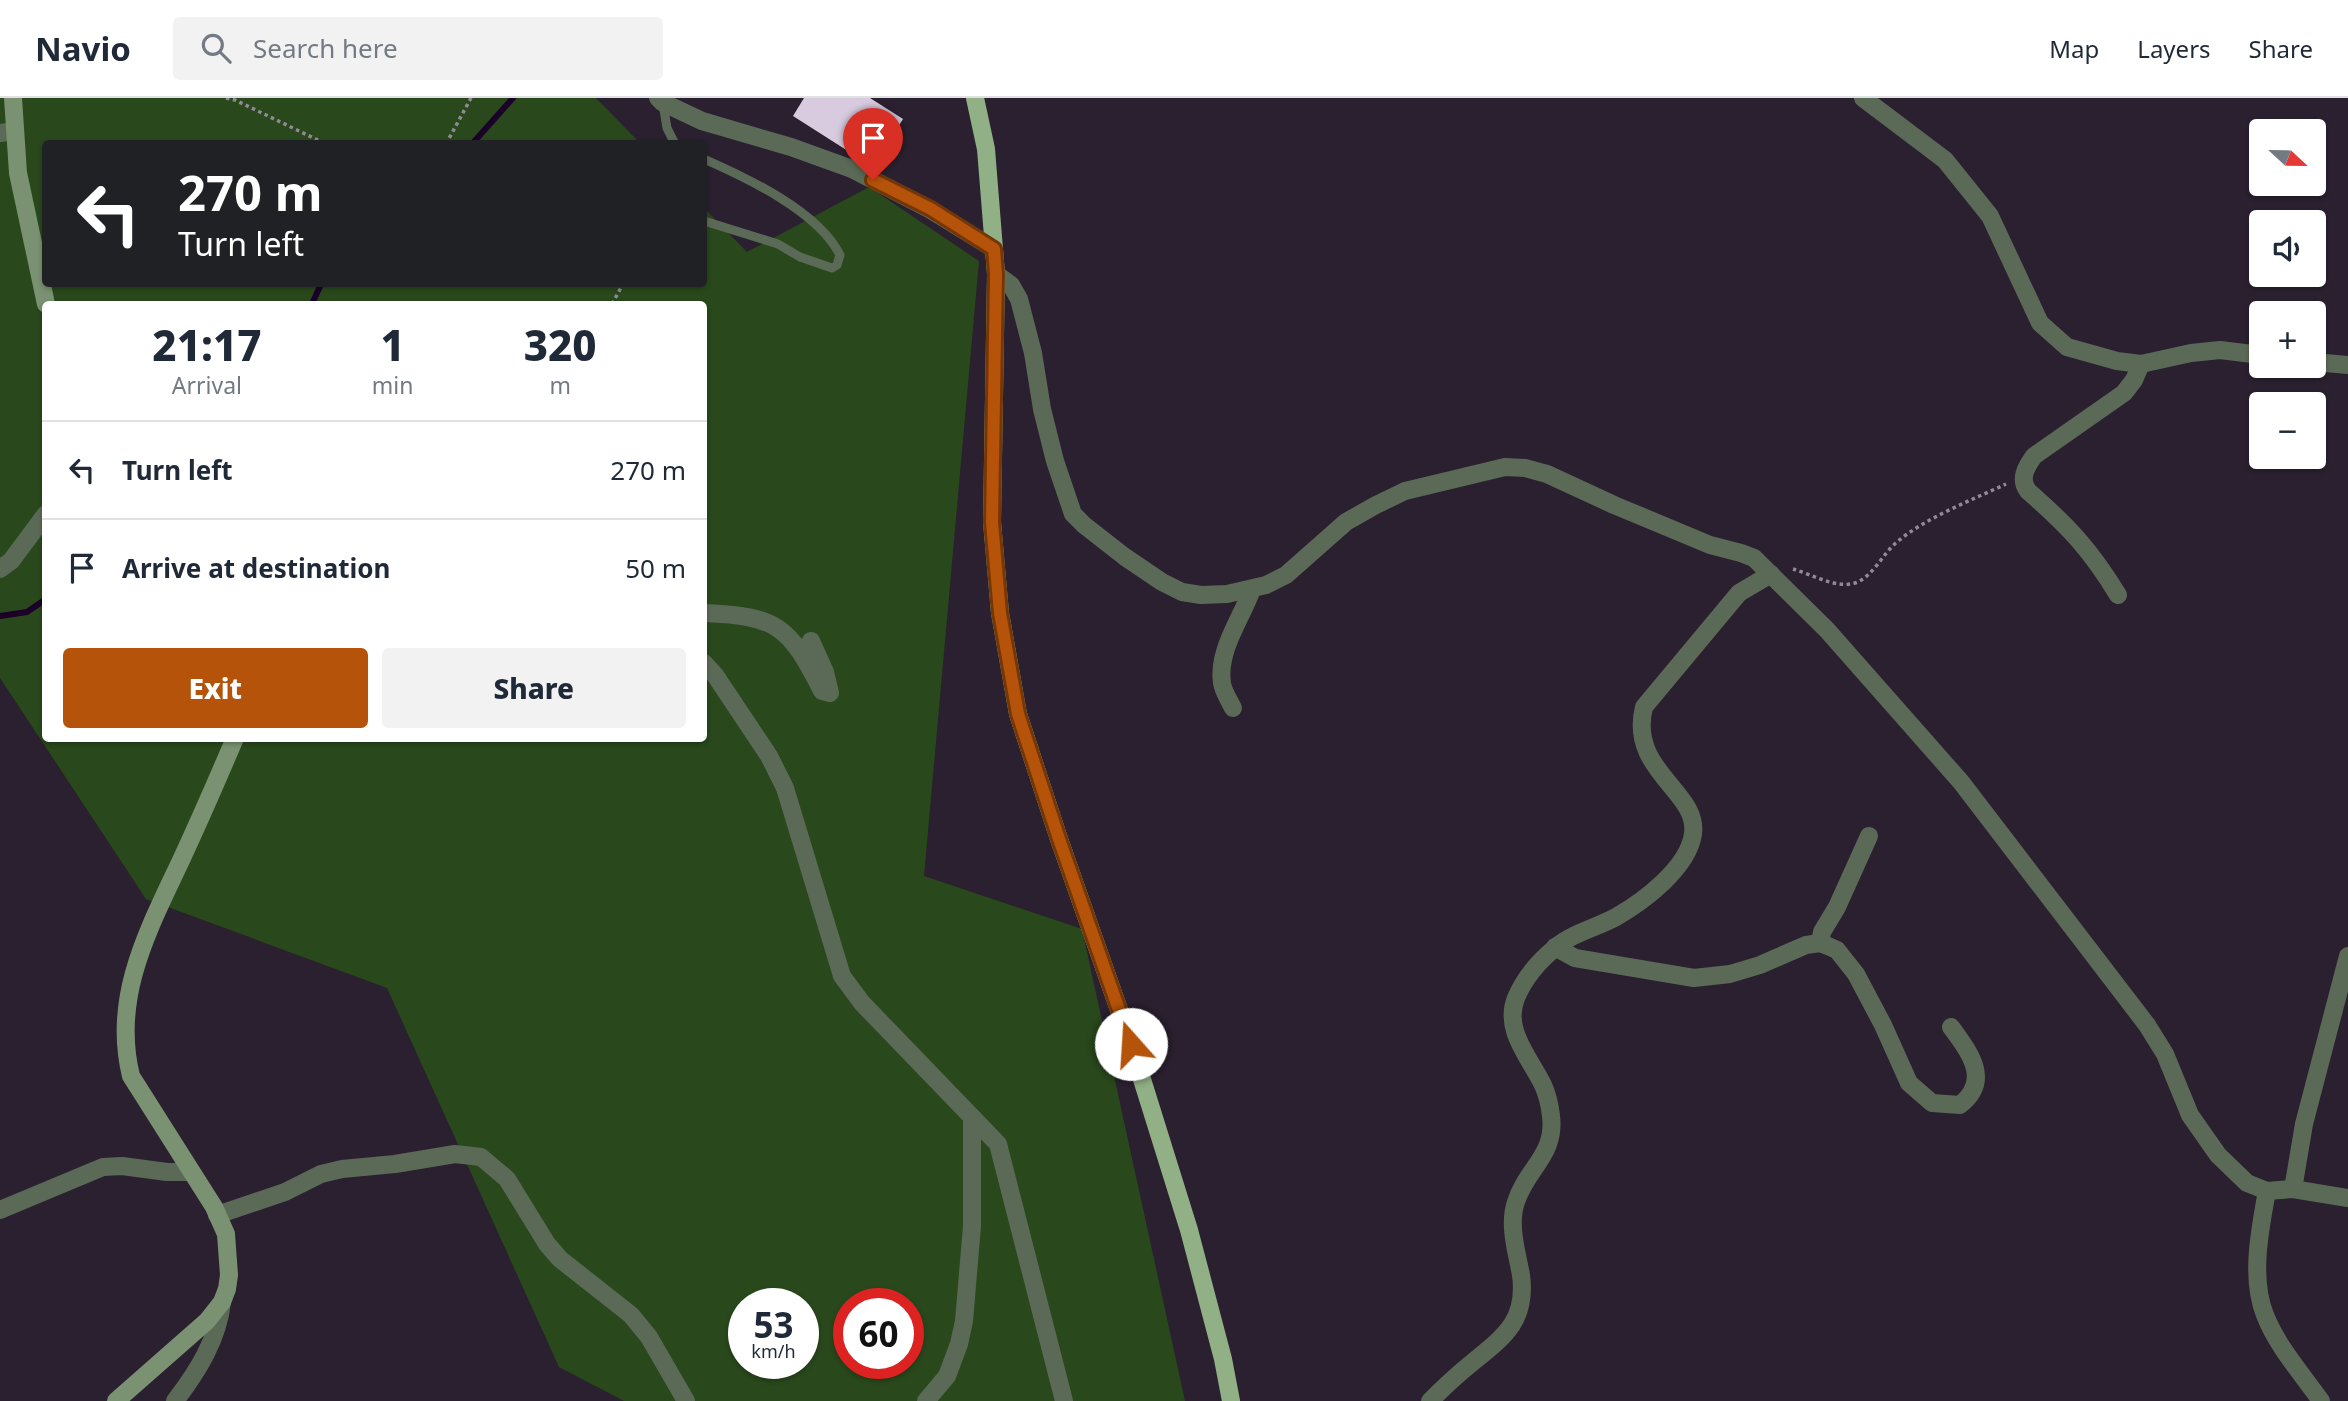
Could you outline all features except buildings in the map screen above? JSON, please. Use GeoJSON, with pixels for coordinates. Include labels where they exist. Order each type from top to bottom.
{"type":"FeatureCollection","features":[{"type":"Feature","properties":{"kind":"main road"},"geometry":{"type":"LineString","coordinates":[[975,98],[986,149],[996,274],[992,522],[1000,613],[1018,714],[1131,1044],[1185,1217],[1223,1359],[1231,1401]]}},
{"type":"Feature","properties":{"kind":"street"},"geometry":{"type":"LineString","coordinates":[[13,98],[7,132],[42,285]]}},
{"type":"Feature","properties":{"kind":"street"},"geometry":{"type":"LineString","coordinates":[[1863,98],[1945,160],[1990,216],[2040,323],[2067,347],[2085,354],[2141,364],[2191,353],[2220,350],[2249,354]]}},
{"type":"Feature","properties":{"kind":"street"},"geometry":{"type":"LineString","coordinates":[[660,100],[702,121],[852,169],[931,209],[994,249]]}},
{"type":"Feature","properties":{"kind":"street"},"geometry":{"type":"LineString","coordinates":[[996,274],[1010,285],[1019,299],[1033,352],[1045,422],[1073,513],[1084,526],[1125,557],[1182,592],[1200,595],[1266,585],[1286,575],[1346,522],[1376,505],[1405,491],[1505,467],[1525,468],[1547,474],[1698,540],[1754,558],[1827,630],[1961,782],[2147,1025],[2165,1054],[2190,1115],[2218,1155],[2247,1183],[2267,1191],[2293,1189],[2348,1198]]}},
{"type":"Feature","properties":{"kind":"street"},"geometry":{"type":"LineString","coordinates":[[2326,363],[2348,366]]}},
{"type":"Feature","properties":{"kind":"street"},"geometry":{"type":"LineString","coordinates":[[2118,594],[2080,539],[2023,485],[2024,475],[2034,456],[2124,393],[2141,364]]}},
{"type":"Feature","properties":{"kind":"street"},"geometry":{"type":"LineString","coordinates":[[0,569],[11,561],[42,519]]}},
{"type":"Feature","properties":{"kind":"street"},"geometry":{"type":"LineString","coordinates":[[1430,1401],[1505,1336],[1515,1321],[1521,1304],[1522,1285],[1513,1224],[1515,1204],[1521,1189],[1544,1156],[1551,1136],[1551,1116],[1545,1088],[1516,1035],[1512,1020],[1514,1001],[1522,984],[1555,947],[1616,917],[1654,890],[1678,866],[1689,848],[1693,832],[1692,818],[1686,805],[1659,773],[1649,755],[1640,733],[1644,707],[1738,593],[1771,574]]}},
{"type":"Feature","properties":{"kind":"street"},"geometry":{"type":"LineString","coordinates":[[1233,708],[1222,682],[1224,659],[1231,633],[1252,589]]}},
{"type":"Feature","properties":{"kind":"street"},"geometry":{"type":"LineString","coordinates":[[707,613],[737,615],[764,621],[789,635],[802,652],[822,691],[830,693],[825,671],[811,641]]}},
{"type":"Feature","properties":{"kind":"street"},"geometry":{"type":"LineString","coordinates":[[707,666],[769,755],[785,788],[842,976],[862,1003],[998,1144],[1064,1401]]}},
{"type":"Feature","properties":{"kind":"street"},"geometry":{"type":"LineString","coordinates":[[175,1401],[212,1343],[227,1289],[229,1256],[226,1234],[217,1215],[131,1076],[125,1054],[124,1026],[128,993],[148,932],[233,742]]}},
{"type":"Feature","properties":{"kind":"street"},"geometry":{"type":"LineString","coordinates":[[1821,943],[1822,932],[1837,907],[1869,836]]}},
{"type":"Feature","properties":{"kind":"street"},"geometry":{"type":"LineString","coordinates":[[1555,947],[1575,958],[1694,978],[1730,974],[1760,965],[1806,945],[1821,943],[1837,950],[1845,958],[1883,1025],[1909,1083],[1932,1103],[1960,1105],[1969,1098],[1974,1088],[1975,1064],[1951,1027]]}},
{"type":"Feature","properties":{"kind":"street"},"geometry":{"type":"LineString","coordinates":[[2293,1189],[2304,1124],[2348,956]]}},
{"type":"Feature","properties":{"kind":"street"},"geometry":{"type":"LineString","coordinates":[[926,1401],[947,1376],[964,1321],[972,1226],[972,1117]]}},
{"type":"Feature","properties":{"kind":"street"},"geometry":{"type":"LineString","coordinates":[[217,1215],[285,1192],[321,1174],[455,1154],[481,1157],[507,1179],[547,1244],[560,1259],[631,1315],[649,1336],[686,1401]]}},
{"type":"Feature","properties":{"kind":"street"},"geometry":{"type":"LineString","coordinates":[[0,1210],[103,1167],[190,1172]]}},
{"type":"Feature","properties":{"kind":"street"},"geometry":{"type":"LineString","coordinates":[[2267,1191],[2260,1229],[2258,1281],[2264,1313],[2273,1333],[2321,1401]]}},
{"type":"Feature","properties":{"kind":"street"},"geometry":{"type":"LineString","coordinates":[[116,1401],[206,1321],[222,1302]]}},
{"type":"Feature","properties":{"kind":"lane"},"geometry":{"type":"LineString","coordinates":[[660,100],[673,140]]}},
{"type":"Feature","properties":{"kind":"lane"},"geometry":{"type":"LineString","coordinates":[[707,160],[754,181],[820,229],[834,243],[840,255],[838,264],[832,268],[800,257],[778,244],[707,222]]}},
{"type":"Feature","properties":{"kind":"path"},"geometry":{"type":"LineString","coordinates":[[226,98],[318,140]]}},
{"type":"Feature","properties":{"kind":"path"},"geometry":{"type":"LineString","coordinates":[[448,140],[471,98]]}},
{"type":"Feature","properties":{"kind":"path"},"geometry":{"type":"LineString","coordinates":[[1788,568],[1838,584],[1856,583],[1870,572],[1896,542],[1937,517],[2024,475]]}},
{"type":"Feature","properties":{"kind":"green space"},"geometry":{"type":"Polygon","coordinates":[[[0,98],[596,98],[637,140],[42,140],[42,287],[707,287],[707,211],[747,252],[869,187],[979,261],[924,876],[1082,929],[1185,1401],[624,1401],[559,1367],[387,988],[146,899],[42,742],[707,742],[707,301],[42,301],[42,742],[0,678],[0,98]]]}},
{"type":"Feature","properties":{"kind":"waterway"},"geometry":{"type":"LineString","coordinates":[[476,140],[513,98]]}},
{"type":"Feature","properties":{"kind":"waterway"},"geometry":{"type":"LineString","coordinates":[[313,301],[320,287]]}},
{"type":"Feature","properties":{"kind":"waterway"},"geometry":{"type":"LineString","coordinates":[[0,616],[27,612],[42,602]]}},
{"type":"Feature","properties":{"kind":"route"},"geometry":{"type":"LineString","coordinates":[[873,180],[931,209],[994,249],[996,274],[992,522],[1000,613],[1018,714],[1131,1044]]}}]}
